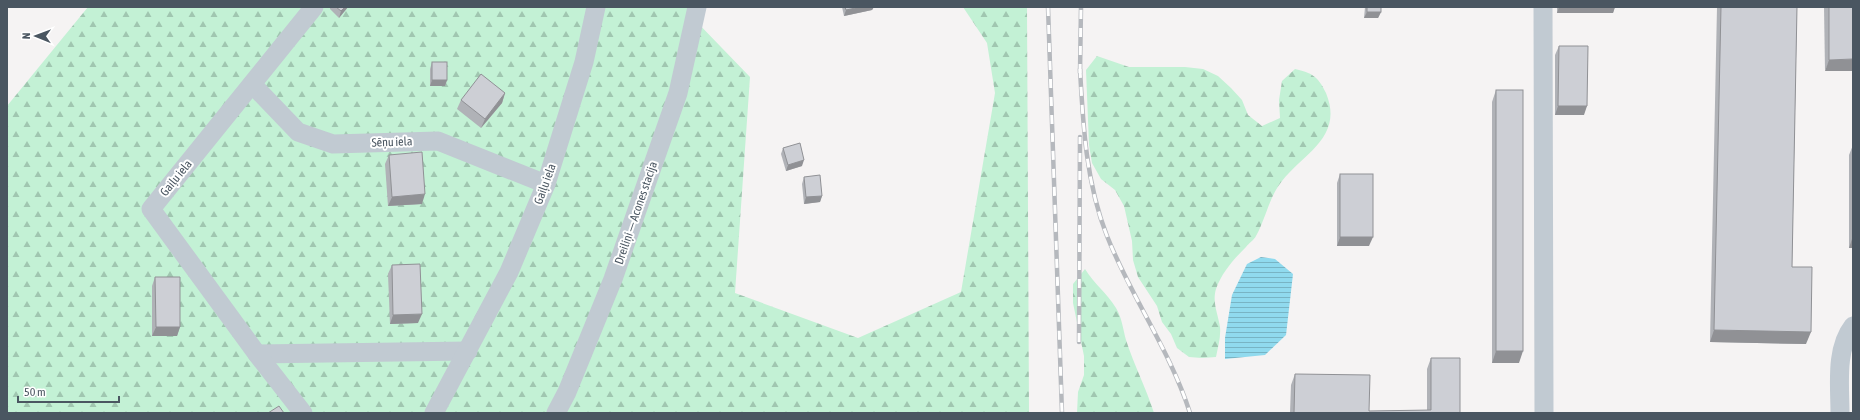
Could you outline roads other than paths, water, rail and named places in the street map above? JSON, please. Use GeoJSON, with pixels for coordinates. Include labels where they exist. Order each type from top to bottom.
{"type":"FeatureCollection","features":[{"type":"Feature","properties":{"kind":"street","name":"Gaiļu iela"},"geometry":{"type":"LineString","coordinates":[[303,413],[257,354],[151,209],[314,7]]}},
{"type":"Feature","properties":{"kind":"street","name":"Gaiļu iela"},"geometry":{"type":"LineString","coordinates":[[434,413],[509,272],[546,184],[584,62],[596,7]]}},
{"type":"Feature","properties":{"kind":"street","name":"Dreiliņi — Acones stacija"},"geometry":{"type":"LineString","coordinates":[[556,413],[567,392],[613,279],[678,93],[697,7]]}},
{"type":"Feature","properties":{"kind":"street"},"geometry":{"type":"LineString","coordinates":[[1543,7],[1544,413]]}},
{"type":"Feature","properties":{"kind":"street","name":"Sēņu iela"},"geometry":{"type":"LineString","coordinates":[[252,84],[298,132],[333,144],[438,140],[546,184]]}},
{"type":"Feature","properties":{"kind":"street"},"geometry":{"type":"LineString","coordinates":[[1840,413],[1840,364],[1845,343],[1853,326]]}},
{"type":"Feature","properties":{"kind":"street"},"geometry":{"type":"LineString","coordinates":[[257,354],[468,351]]}},
{"type":"Feature","properties":{"kind":"water"},"geometry":{"type":"Polygon","coordinates":[[[1261,257],[1275,259],[1293,274],[1286,335],[1265,355],[1225,359],[1225,338],[1232,295],[1247,264],[1261,257]]]}},
{"type":"Feature","properties":{"kind":"railway"},"geometry":{"type":"LineString","coordinates":[[1048,7],[1062,413]]}},
{"type":"Feature","properties":{"kind":"railway"},"geometry":{"type":"LineString","coordinates":[[1080,73],[1081,7]]}},
{"type":"Feature","properties":{"kind":"railway"},"geometry":{"type":"LineString","coordinates":[[1080,69],[1084,132],[1090,175],[1100,216],[1107,236],[1127,281],[1172,367],[1190,413]]}},
{"type":"Feature","properties":{"kind":"railway"},"geometry":{"type":"LineString","coordinates":[[1079,342],[1080,137]]}}]}
